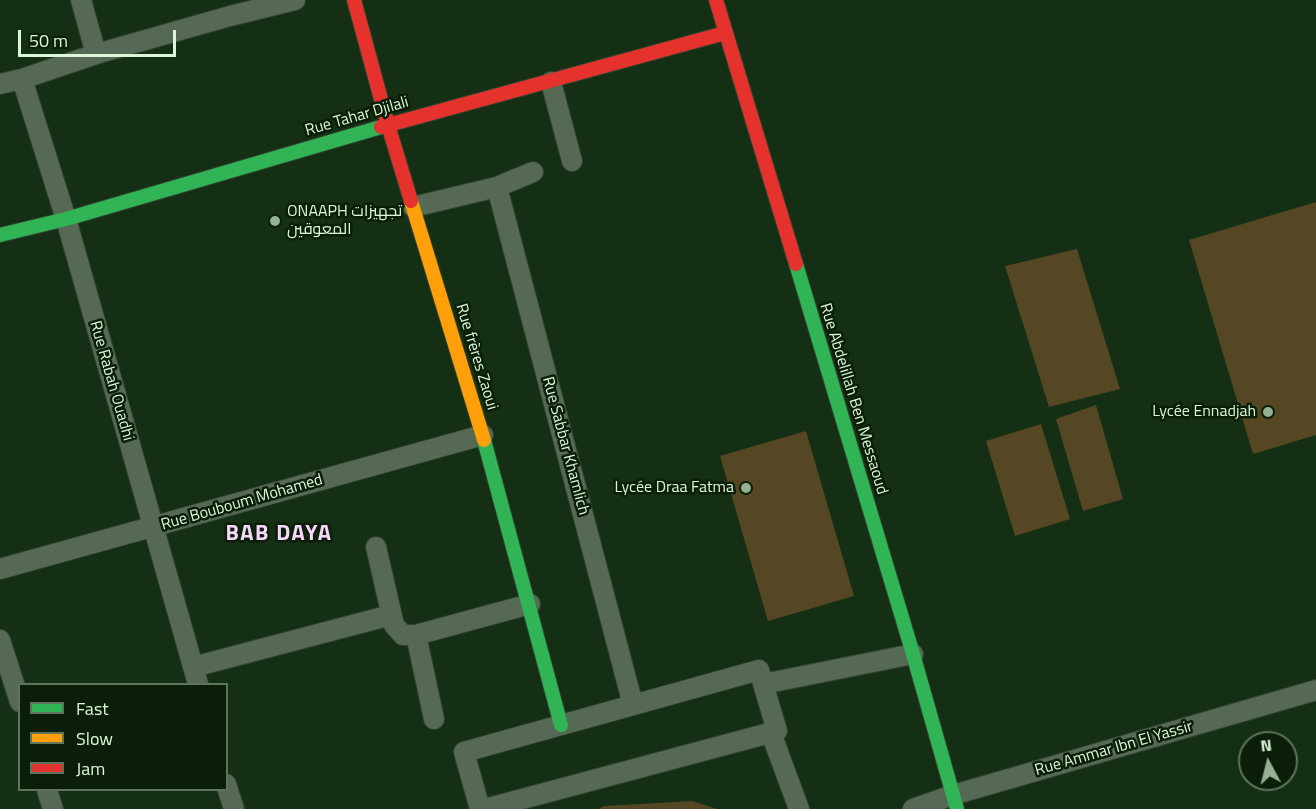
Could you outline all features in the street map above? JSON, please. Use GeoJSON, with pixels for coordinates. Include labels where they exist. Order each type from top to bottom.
{"type":"FeatureCollection","features":[{"type":"Feature","properties":{"kind":"street"},"geometry":{"type":"LineString","coordinates":[[81,0],[96,54]]}},
{"type":"Feature","properties":{"kind":"street"},"geometry":{"type":"LineString","coordinates":[[0,84],[22,79],[228,8],[295,0]]}},
{"type":"Feature","properties":{"kind":"street","name":"Rue frères Zaoui"},"geometry":{"type":"LineString","coordinates":[[354,0],[388,125],[483,435],[561,725]]}},
{"type":"Feature","properties":{"kind":"street","name":"Rue Abdelillah Ben Messaoud"},"geometry":{"type":"LineString","coordinates":[[716,0],[913,654],[955,802]]}},
{"type":"Feature","properties":{"kind":"street","name":"Rue Tahar Djilali"},"geometry":{"type":"LineString","coordinates":[[0,235],[66,219],[388,125],[725,33]]}},
{"type":"Feature","properties":{"kind":"street","name":"Rue Rabah Ouadhi"},"geometry":{"type":"LineString","coordinates":[[22,79],[66,219],[196,676]]}},
{"type":"Feature","properties":{"kind":"street"},"geometry":{"type":"LineString","coordinates":[[551,82],[572,161]]}},
{"type":"Feature","properties":{"kind":"street"},"geometry":{"type":"LineString","coordinates":[[413,207],[497,187],[534,172]]}},
{"type":"Feature","properties":{"kind":"street","name":"Rue Sabbar Khamlich"},"geometry":{"type":"LineString","coordinates":[[497,187],[633,705]]}},
{"type":"Feature","properties":{"kind":"street","name":"Rue Bouboum Mohamed"},"geometry":{"type":"LineString","coordinates":[[0,569],[483,435]]}},
{"type":"Feature","properties":{"kind":"street"},"geometry":{"type":"LineString","coordinates":[[376,547],[394,625],[404,635],[416,634],[530,604]]}},
{"type":"Feature","properties":{"kind":"street"},"geometry":{"type":"LineString","coordinates":[[196,676],[391,615]]}},
{"type":"Feature","properties":{"kind":"street"},"geometry":{"type":"LineString","coordinates":[[416,634],[434,719]]}},
{"type":"Feature","properties":{"kind":"street"},"geometry":{"type":"LineString","coordinates":[[0,640],[18,696]]}},
{"type":"Feature","properties":{"kind":"street"},"geometry":{"type":"LineString","coordinates":[[763,684],[913,654]]}},
{"type":"Feature","properties":{"kind":"street"},"geometry":{"type":"LineString","coordinates":[[480,809],[464,752],[759,670],[777,731],[485,809]]}},
{"type":"Feature","properties":{"kind":"street","name":"Rue Ammar Ibn El Yassir"},"geometry":{"type":"LineString","coordinates":[[912,809],[955,802],[1316,690]]}},
{"type":"Feature","properties":{"kind":"street"},"geometry":{"type":"LineString","coordinates":[[771,733],[799,809]]}},
{"type":"Feature","properties":{"kind":"street"},"geometry":{"type":"LineString","coordinates":[[228,790],[234,809]]}},
{"type":"Feature","properties":{"kind":"street"},"geometry":{"type":"LineString","coordinates":[[48,791],[53,809]]}},
{"type":"Feature","properties":{"kind":"shaded area"},"geometry":{"type":"Polygon","coordinates":[[[1316,202],[1316,435],[1253,454],[1189,240],[1316,202]]]}},
{"type":"Feature","properties":{"kind":"shaded area"},"geometry":{"type":"Polygon","coordinates":[[[1077,249],[1120,389],[1049,407],[1005,266],[1077,249]]]}},
{"type":"Feature","properties":{"kind":"shaded area"},"geometry":{"type":"Polygon","coordinates":[[[1096,405],[1123,499],[1083,511],[1056,419],[1096,405]]]}},
{"type":"Feature","properties":{"kind":"shaded area"},"geometry":{"type":"Polygon","coordinates":[[[1041,424],[1070,519],[1015,536],[986,441],[1041,424]]]}},
{"type":"Feature","properties":{"kind":"shaded area"},"geometry":{"type":"Polygon","coordinates":[[[806,431],[854,596],[768,621],[720,456],[806,431]]]}},
{"type":"Feature","properties":{"kind":"shaded area"},"geometry":{"type":"Polygon","coordinates":[[[692,801],[717,809],[598,809],[605,806],[692,801]]]}},
{"type":"Feature","properties":{"kind":"traffic: fast"},"geometry":{"type":"LineString","coordinates":[[0,235],[66,219],[381,127]]}},
{"type":"Feature","properties":{"kind":"traffic: fast"},"geometry":{"type":"LineString","coordinates":[[796,264],[957,809]]}},
{"type":"Feature","properties":{"kind":"traffic: fast"},"geometry":{"type":"LineString","coordinates":[[484,440],[561,725]]}},
{"type":"Feature","properties":{"kind":"traffic: slow"},"geometry":{"type":"LineString","coordinates":[[411,201],[484,440]]}},
{"type":"Feature","properties":{"kind":"traffic: jam"},"geometry":{"type":"LineString","coordinates":[[354,0],[411,201]]}},
{"type":"Feature","properties":{"kind":"traffic: jam"},"geometry":{"type":"LineString","coordinates":[[716,0],[796,264]]}},
{"type":"Feature","properties":{"kind":"traffic: jam"},"geometry":{"type":"LineString","coordinates":[[381,127],[725,33]]}},
{"type":"Feature","properties":{"kind":"place","name":"ONAAPH تجهيزات المعوقين"},"geometry":{"type":"Point","coordinates":[275,221]}},
{"type":"Feature","properties":{"kind":"place","name":"Lycée Ennadjah"},"geometry":{"type":"Point","coordinates":[1268,412]}},
{"type":"Feature","properties":{"kind":"place","name":"Lycée Draa Fatma"},"geometry":{"type":"Point","coordinates":[746,488]}},
{"type":"Feature","properties":{"kind":"district","name":"BAB DAYA"},"geometry":{"type":"Point","coordinates":[279,535]}}]}
